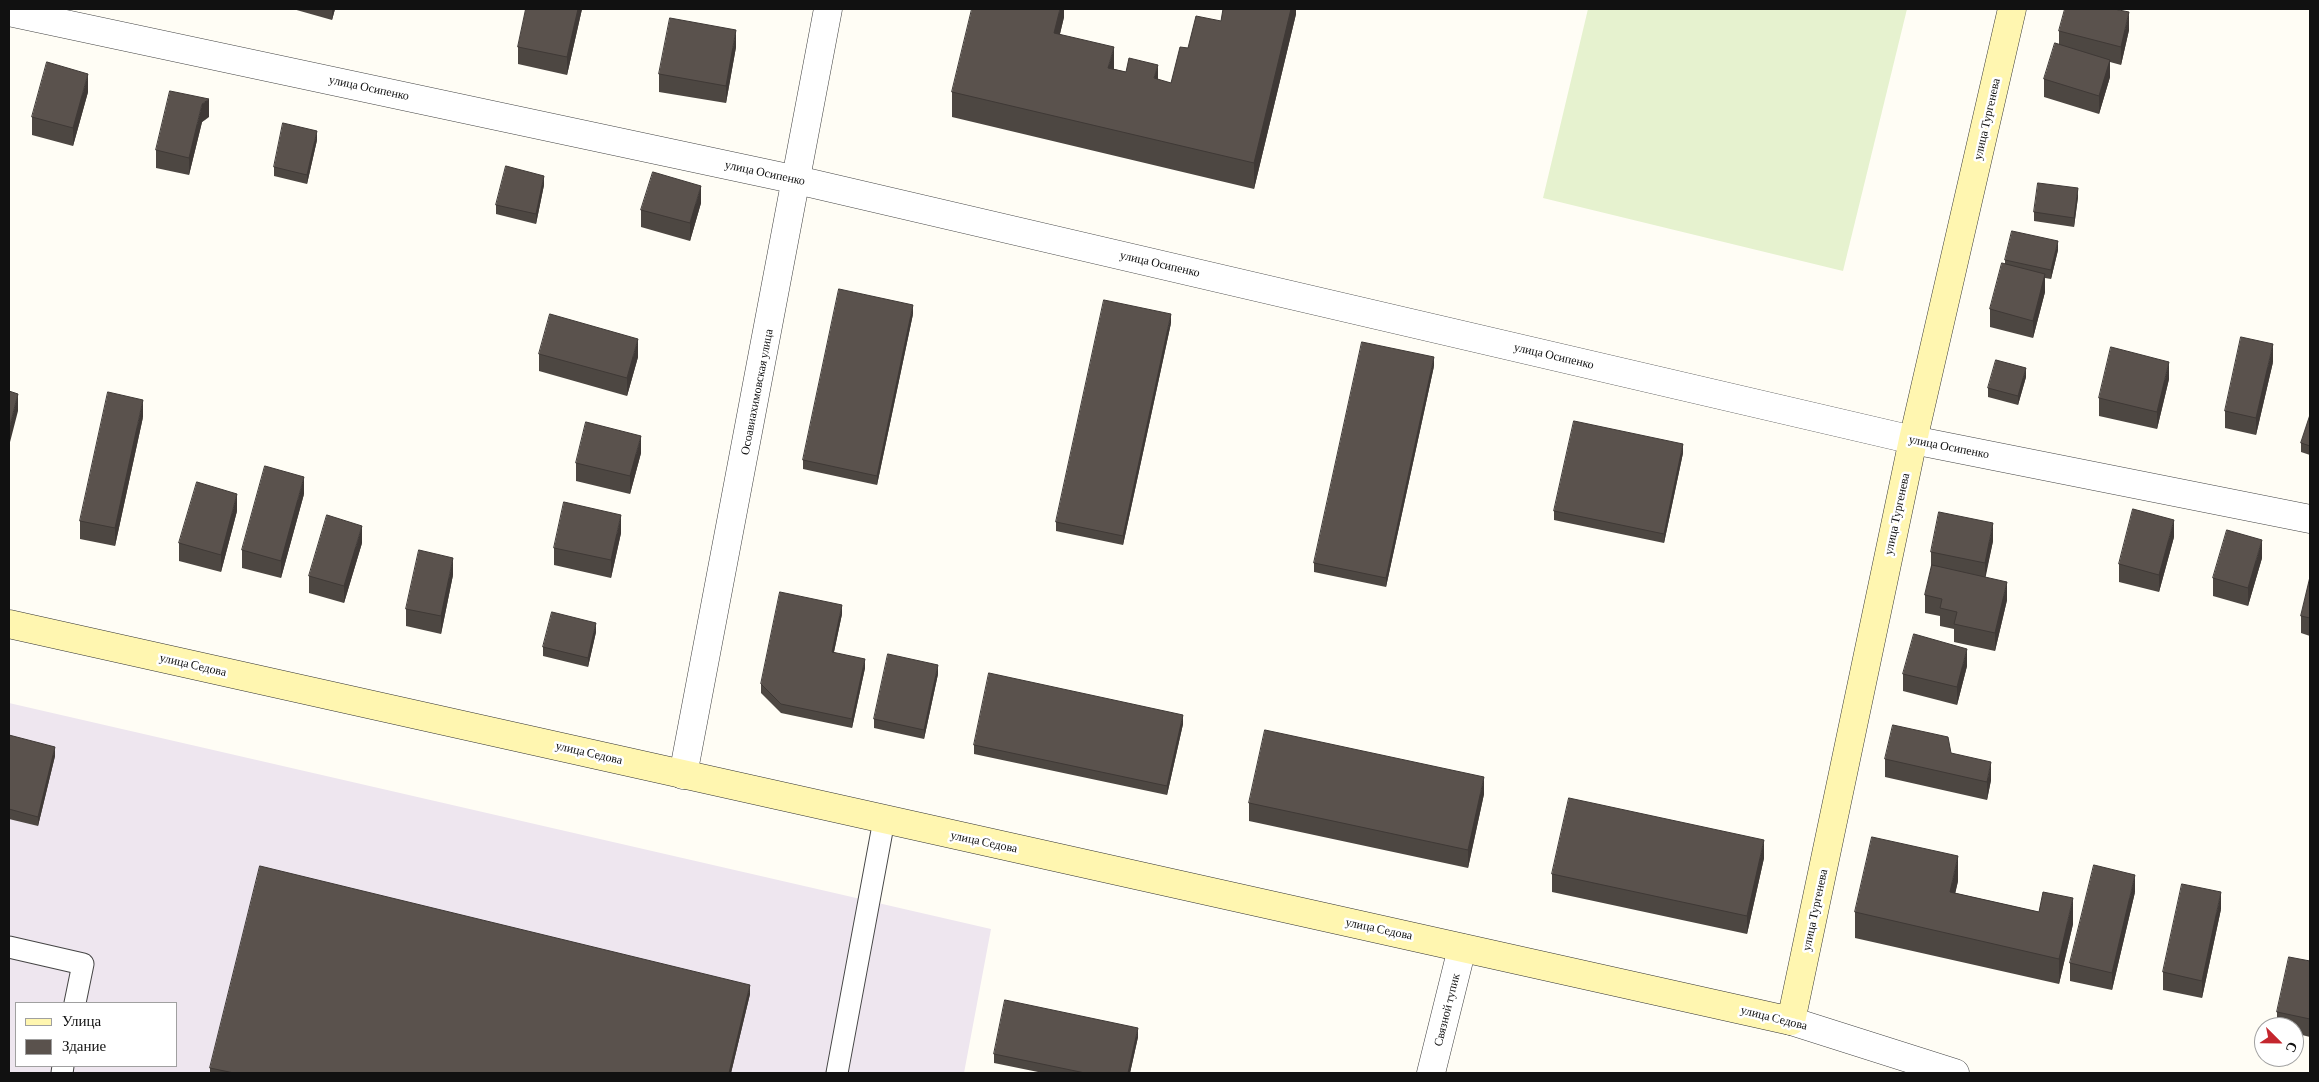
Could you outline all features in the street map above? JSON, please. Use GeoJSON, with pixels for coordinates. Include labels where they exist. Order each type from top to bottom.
{"type":"FeatureCollection","features":[{"type":"Feature","properties":{"kind":"main road","name":"улица Тургенева"},"geometry":{"type":"LineString","coordinates":[[1791,1021],[1913,440],[2012,9]]}},
{"type":"Feature","properties":{"kind":"main road","name":"улица Седова"},"geometry":{"type":"LineString","coordinates":[[9,624],[1791,1021]]}},
{"type":"Feature","properties":{"kind":"street","name":"Осоавиахимовская улица"},"geometry":{"type":"LineString","coordinates":[[683,774],[828,9]]}},
{"type":"Feature","properties":{"kind":"street","name":"улица Осипенко"},"geometry":{"type":"LineString","coordinates":[[9,12],[797,180],[1913,440],[2310,519]]}},
{"type":"Feature","properties":{"kind":"street","name":"Связной тупик"},"geometry":{"type":"LineString","coordinates":[[1431,1073],[1462,948]]}},
{"type":"Feature","properties":{"kind":"street","name":"улица Седова"},"geometry":{"type":"LineString","coordinates":[[1791,1021],[1955,1073]]}},
{"type":"Feature","properties":{"kind":"lane"},"geometry":{"type":"LineString","coordinates":[[838,1073],[884,820]]}},
{"type":"Feature","properties":{"kind":"lane"},"geometry":{"type":"LineString","coordinates":[[9,947],[83,964],[75,1002]]}},
{"type":"Feature","properties":{"kind":"shaded area"},"geometry":{"type":"Polygon","coordinates":[[[9,703],[991,929],[964,1073],[9,1073],[9,703]]]}},
{"type":"Feature","properties":{"kind":"green space"},"geometry":{"type":"Polygon","coordinates":[[[1588,9],[1907,9],[1843,271],[1543,198],[1588,9]]]}},
{"type":"Feature","properties":{"kind":"building"},"geometry":{"type":"Polygon","coordinates":[[[526,9],[578,9],[567,57],[518,47],[526,9]]]}},
{"type":"Feature","properties":{"kind":"building"},"geometry":{"type":"Polygon","coordinates":[[[972,9],[1060,9],[1054,33],[1114,47],[1108,68],[1126,72],[1129,58],[1158,65],[1154,78],[1171,83],[1180,47],[1188,48],[1196,16],[1221,21],[1223,9],[1291,9],[1254,163],[952,92],[972,9]]]}},
{"type":"Feature","properties":{"kind":"building"},"geometry":{"type":"Polygon","coordinates":[[[2065,9],[2114,9],[2129,12],[2121,47],[2059,31],[2065,9]]]}},
{"type":"Feature","properties":{"kind":"building"},"geometry":{"type":"Polygon","coordinates":[[[670,18],[736,30],[726,86],[659,74],[670,18]]]}},
{"type":"Feature","properties":{"kind":"building"},"geometry":{"type":"Polygon","coordinates":[[[2055,43],[2110,60],[2099,96],[2044,79],[2055,43]]]}},
{"type":"Feature","properties":{"kind":"building"},"geometry":{"type":"Polygon","coordinates":[[[47,62],[88,74],[73,128],[32,117],[47,62]]]}},
{"type":"Feature","properties":{"kind":"building"},"geometry":{"type":"Polygon","coordinates":[[[170,91],[209,99],[202,104],[189,158],[156,150],[170,91]]]}},
{"type":"Feature","properties":{"kind":"building"},"geometry":{"type":"Polygon","coordinates":[[[283,123],[317,131],[307,175],[274,167],[283,123]]]}},
{"type":"Feature","properties":{"kind":"building"},"geometry":{"type":"Polygon","coordinates":[[[506,166],[544,176],[536,214],[496,205],[506,166]]]}},
{"type":"Feature","properties":{"kind":"building"},"geometry":{"type":"Polygon","coordinates":[[[653,172],[701,186],[690,223],[641,210],[653,172]]]}},
{"type":"Feature","properties":{"kind":"building"},"geometry":{"type":"Polygon","coordinates":[[[2038,183],[2078,188],[2074,218],[2034,212],[2038,183]]]}},
{"type":"Feature","properties":{"kind":"building"},"geometry":{"type":"Polygon","coordinates":[[[2012,231],[2058,241],[2051,270],[2005,260],[2012,231]]]}},
{"type":"Feature","properties":{"kind":"building"},"geometry":{"type":"Polygon","coordinates":[[[2002,263],[2045,274],[2033,321],[1990,309],[2002,263]]]}},
{"type":"Feature","properties":{"kind":"building"},"geometry":{"type":"Polygon","coordinates":[[[839,289],[913,305],[877,476],[803,460],[839,289]]]}},
{"type":"Feature","properties":{"kind":"building"},"geometry":{"type":"Polygon","coordinates":[[[1104,300],[1171,314],[1123,536],[1056,522],[1104,300]]]}},
{"type":"Feature","properties":{"kind":"building"},"geometry":{"type":"Polygon","coordinates":[[[550,314],[638,339],[627,378],[539,354],[550,314]]]}},
{"type":"Feature","properties":{"kind":"building"},"geometry":{"type":"Polygon","coordinates":[[[2241,337],[2273,344],[2256,418],[2225,411],[2241,337]]]}},
{"type":"Feature","properties":{"kind":"building"},"geometry":{"type":"Polygon","coordinates":[[[1362,342],[1434,357],[1386,578],[1314,563],[1362,342]]]}},
{"type":"Feature","properties":{"kind":"building"},"geometry":{"type":"Polygon","coordinates":[[[2111,347],[2169,362],[2157,412],[2099,398],[2111,347]]]}},
{"type":"Feature","properties":{"kind":"building"},"geometry":{"type":"Polygon","coordinates":[[[1996,360],[2026,368],[2018,396],[1988,388],[1996,360]]]}},
{"type":"Feature","properties":{"kind":"building"},"geometry":{"type":"Polygon","coordinates":[[[9,391],[18,394],[9,429],[9,391]]]}},
{"type":"Feature","properties":{"kind":"building"},"geometry":{"type":"Polygon","coordinates":[[[108,392],[143,400],[115,528],[80,521],[108,392]]]}},
{"type":"Feature","properties":{"kind":"building"},"geometry":{"type":"Polygon","coordinates":[[[2310,415],[2310,446],[2301,443],[2310,415]]]}},
{"type":"Feature","properties":{"kind":"building"},"geometry":{"type":"Polygon","coordinates":[[[1574,421],[1683,444],[1664,534],[1554,511],[1574,421]]]}},
{"type":"Feature","properties":{"kind":"building"},"geometry":{"type":"Polygon","coordinates":[[[586,422],[641,436],[630,476],[576,463],[586,422]]]}},
{"type":"Feature","properties":{"kind":"building"},"geometry":{"type":"Polygon","coordinates":[[[265,466],[304,477],[281,561],[242,550],[265,466]]]}},
{"type":"Feature","properties":{"kind":"building"},"geometry":{"type":"Polygon","coordinates":[[[197,482],[237,494],[221,555],[179,543],[197,482]]]}},
{"type":"Feature","properties":{"kind":"building"},"geometry":{"type":"Polygon","coordinates":[[[564,502],[621,515],[611,560],[554,548],[564,502]]]}},
{"type":"Feature","properties":{"kind":"building"},"geometry":{"type":"Polygon","coordinates":[[[2133,509],[2174,520],[2159,575],[2119,564],[2133,509]]]}},
{"type":"Feature","properties":{"kind":"building"},"geometry":{"type":"Polygon","coordinates":[[[1939,512],[1993,523],[1985,563],[1931,552],[1939,512]]]}},
{"type":"Feature","properties":{"kind":"building"},"geometry":{"type":"Polygon","coordinates":[[[327,515],[362,526],[344,586],[309,576],[327,515]]]}},
{"type":"Feature","properties":{"kind":"building"},"geometry":{"type":"Polygon","coordinates":[[[2227,530],[2262,540],[2248,588],[2213,578],[2227,530]]]}},
{"type":"Feature","properties":{"kind":"building"},"geometry":{"type":"Polygon","coordinates":[[[419,550],[453,558],[441,616],[406,609],[419,550]]]}},
{"type":"Feature","properties":{"kind":"building"},"geometry":{"type":"Polygon","coordinates":[[[1932,565],[2007,582],[1995,633],[1954,624],[1957,612],[1940,608],[1942,599],[1925,595],[1932,565]]]}},
{"type":"Feature","properties":{"kind":"building"},"geometry":{"type":"Polygon","coordinates":[[[2310,577],[2310,618],[2301,616],[2310,577]]]}},
{"type":"Feature","properties":{"kind":"building"},"geometry":{"type":"Polygon","coordinates":[[[780,592],[842,605],[832,652],[865,659],[852,719],[781,704],[761,684],[780,592]]]}},
{"type":"Feature","properties":{"kind":"building"},"geometry":{"type":"Polygon","coordinates":[[[552,612],[596,623],[588,658],[543,647],[552,612]]]}},
{"type":"Feature","properties":{"kind":"building"},"geometry":{"type":"Polygon","coordinates":[[[1914,634],[1967,649],[1957,687],[1903,674],[1914,634]]]}},
{"type":"Feature","properties":{"kind":"building"},"geometry":{"type":"Polygon","coordinates":[[[888,654],[938,665],[924,730],[874,719],[888,654]]]}},
{"type":"Feature","properties":{"kind":"building"},"geometry":{"type":"Polygon","coordinates":[[[989,673],[1183,715],[1167,786],[974,745],[989,673]]]}},
{"type":"Feature","properties":{"kind":"building"},"geometry":{"type":"Polygon","coordinates":[[[1893,725],[1948,737],[1951,753],[1991,762],[1987,782],[1885,759],[1893,725]]]}},
{"type":"Feature","properties":{"kind":"building"},"geometry":{"type":"Polygon","coordinates":[[[1265,730],[1484,777],[1468,850],[1249,803],[1265,730]]]}},
{"type":"Feature","properties":{"kind":"building"},"geometry":{"type":"Polygon","coordinates":[[[9,735],[55,747],[38,817],[9,809],[9,735]]]}},
{"type":"Feature","properties":{"kind":"building"},"geometry":{"type":"Polygon","coordinates":[[[1569,798],[1764,840],[1747,916],[1552,874],[1569,798]]]}},
{"type":"Feature","properties":{"kind":"building"},"geometry":{"type":"Polygon","coordinates":[[[1872,837],[1958,856],[1950,892],[2039,912],[2043,892],[2073,898],[2059,959],[1855,912],[1872,837]]]}},
{"type":"Feature","properties":{"kind":"building"},"geometry":{"type":"Polygon","coordinates":[[[2094,865],[2135,875],[2112,973],[2070,963],[2094,865]]]}},
{"type":"Feature","properties":{"kind":"building"},"geometry":{"type":"Polygon","coordinates":[[[260,866],[750,985],[729,1073],[234,1073],[210,1068],[260,866]]]}},
{"type":"Feature","properties":{"kind":"building"},"geometry":{"type":"Polygon","coordinates":[[[2182,884],[2221,892],[2202,981],[2163,972],[2182,884]]]}},
{"type":"Feature","properties":{"kind":"building"},"geometry":{"type":"Polygon","coordinates":[[[2289,957],[2310,961],[2310,1019],[2277,1012],[2289,957]]]}},
{"type":"Feature","properties":{"kind":"building"},"geometry":{"type":"Polygon","coordinates":[[[1005,1000],[1138,1028],[1128,1073],[1085,1073],[994,1054],[1005,1000]]]}}]}
